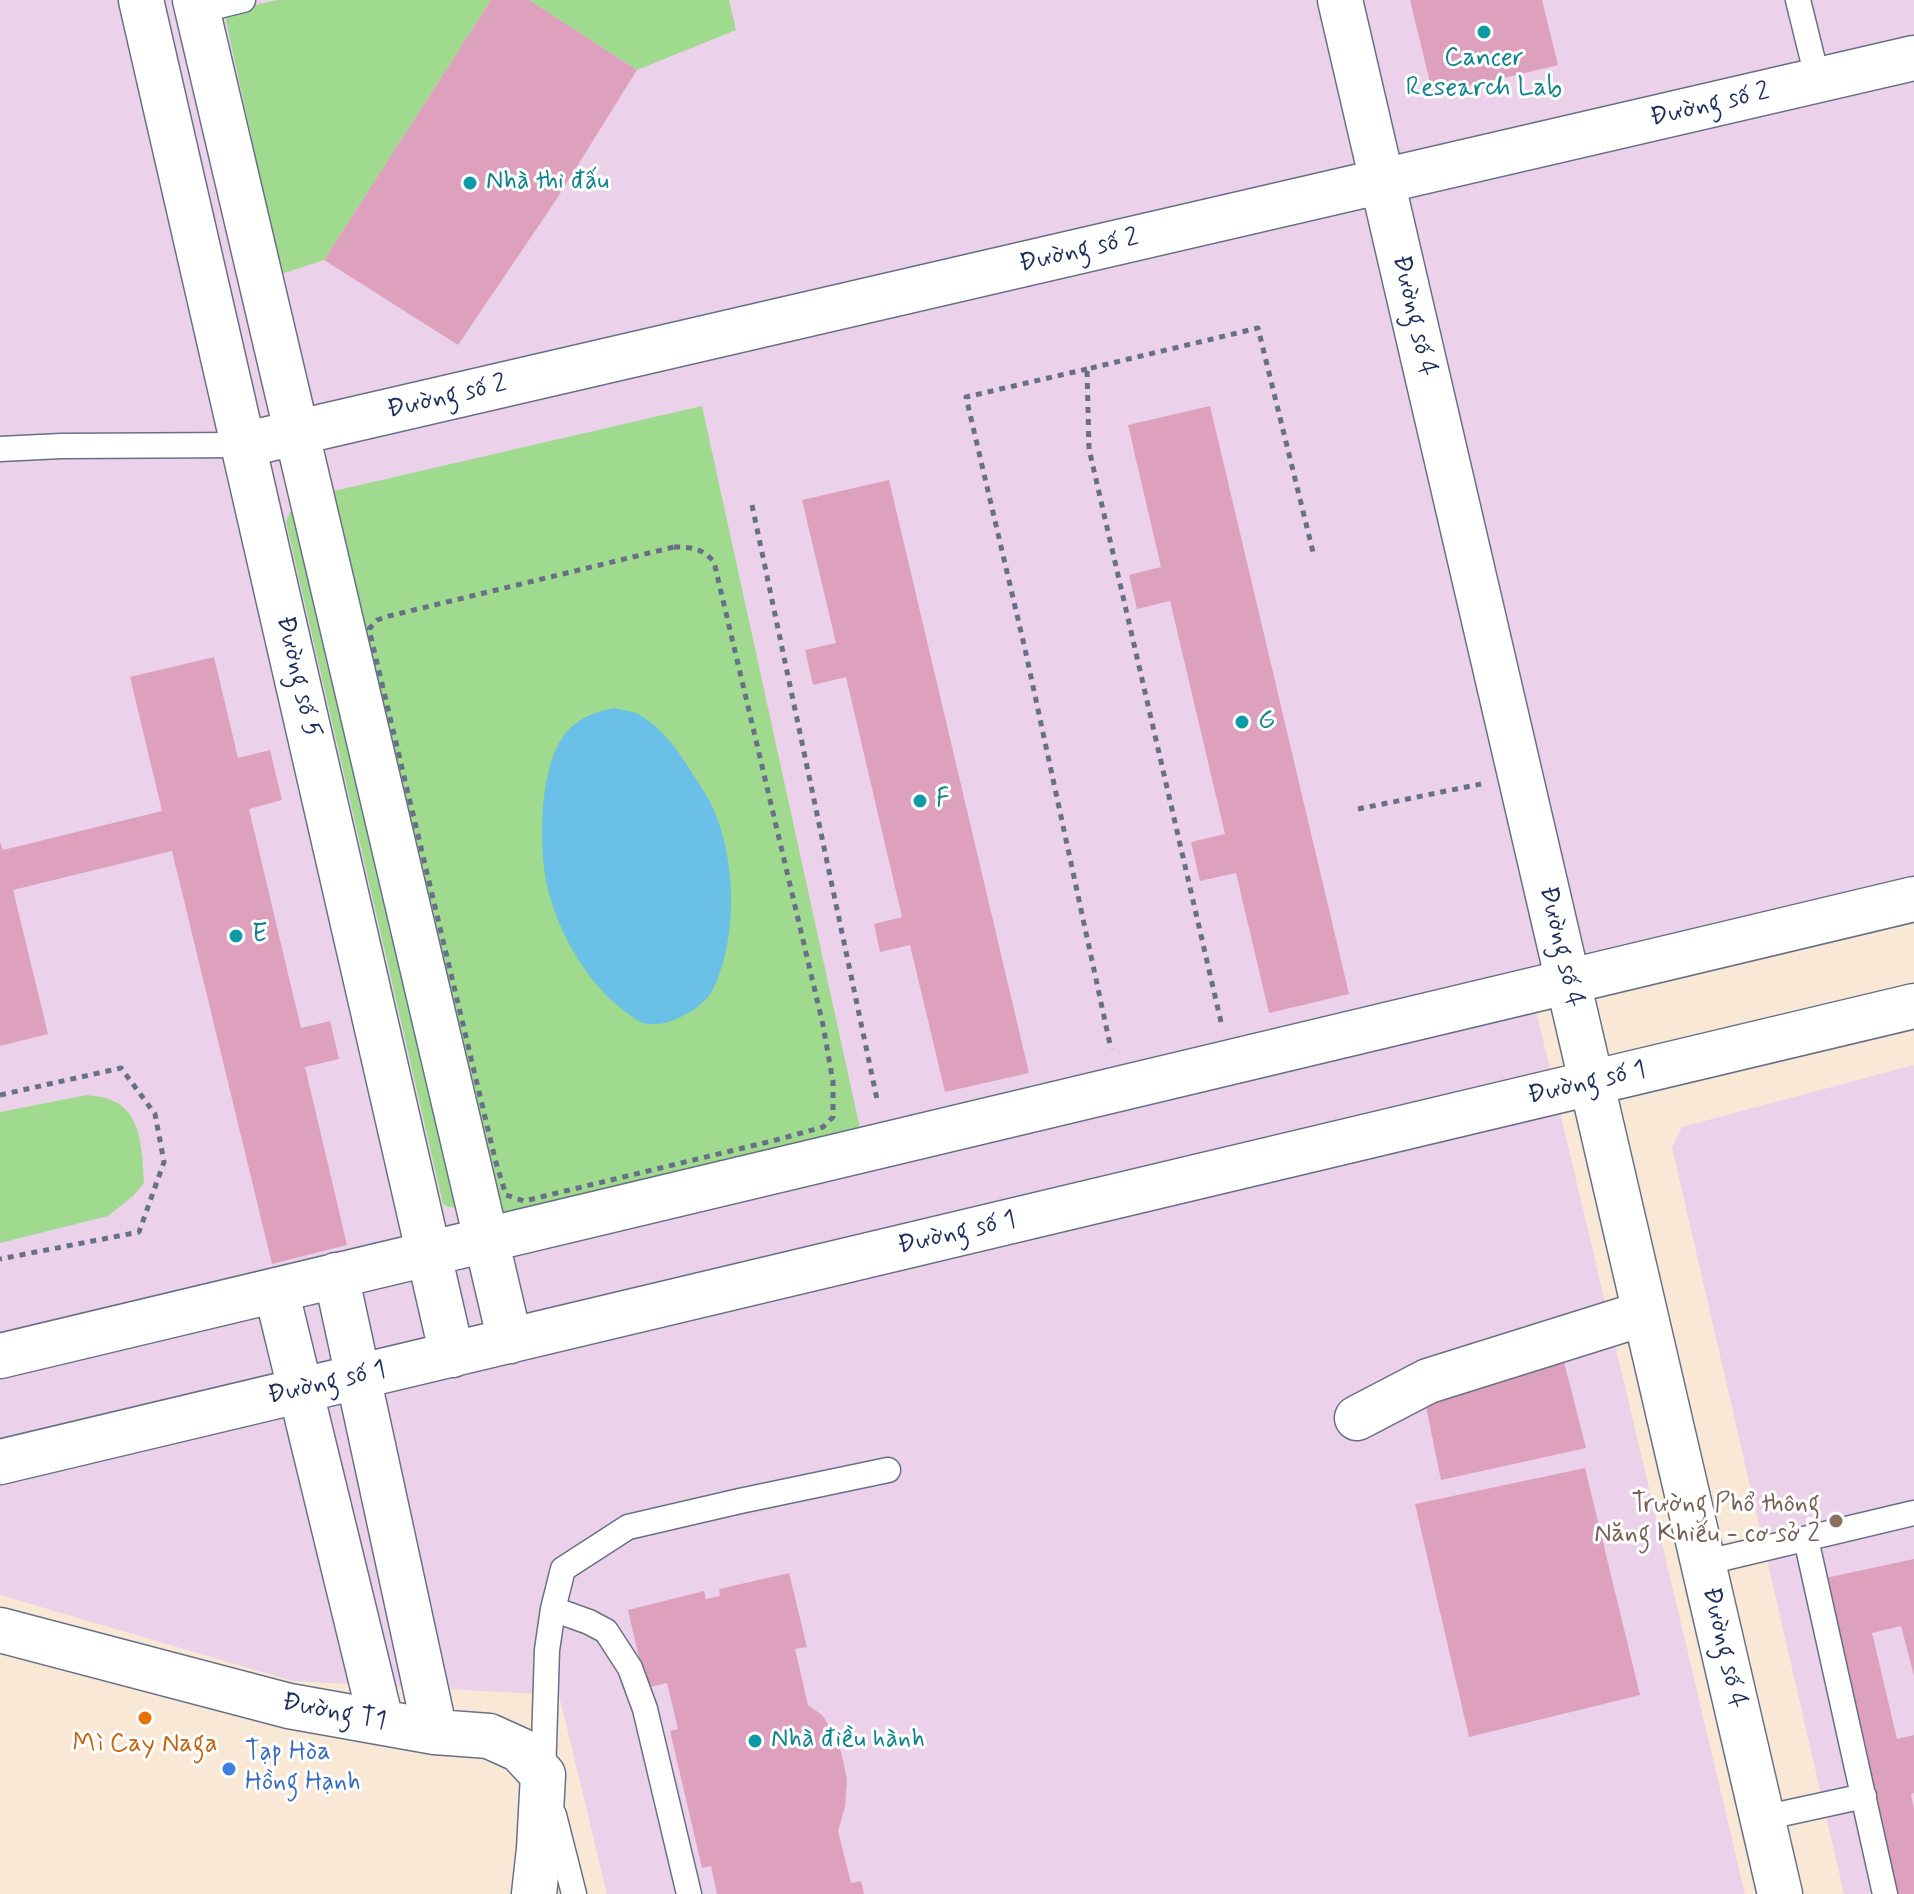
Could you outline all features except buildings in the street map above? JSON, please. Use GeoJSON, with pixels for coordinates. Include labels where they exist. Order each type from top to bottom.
{"type":"FeatureCollection","features":[{"type":"Feature","properties":{"kind":"street","name":"Đường số 5"},"geometry":{"type":"LineString","coordinates":[[141,0],[452,1355]]}},
{"type":"Feature","properties":{"kind":"street","name":"Đường số 4"},"geometry":{"type":"LineString","coordinates":[[1340,0],[1780,1894]]}},
{"type":"Feature","properties":{"kind":"street"},"geometry":{"type":"LineString","coordinates":[[197,5],[510,1341]]}},
{"type":"Feature","properties":{"kind":"street","name":"Đường số 2"},"geometry":{"type":"LineString","coordinates":[[243,445],[1914,58]]}},
{"type":"Feature","properties":{"kind":"street"},"geometry":{"type":"LineString","coordinates":[[0,1356],[1914,899]]}},
{"type":"Feature","properties":{"kind":"street","name":"Đường số 1"},"geometry":{"type":"LineString","coordinates":[[0,1462],[1914,1006]]}},
{"type":"Feature","properties":{"kind":"street"},"geometry":{"type":"LineString","coordinates":[[336,1275],[435,1732]]}},
{"type":"Feature","properties":{"kind":"street"},"geometry":{"type":"LineString","coordinates":[[276,1290],[381,1721]]}},
{"type":"Feature","properties":{"kind":"street"},"geometry":{"type":"LineString","coordinates":[[1357,1418],[1428,1381],[1645,1313]]}},
{"type":"Feature","properties":{"kind":"street","name":"Đường T1"},"geometry":{"type":"LineString","coordinates":[[0,1630],[289,1706],[435,1732],[489,1736],[520,1750],[543,1775]]}},
{"type":"Feature","properties":{"kind":"street"},"geometry":{"type":"LineString","coordinates":[[534,1894],[543,1775]]}},
{"type":"Feature","properties":{"kind":"lane"},"geometry":{"type":"LineString","coordinates":[[197,5],[243,0]]}},
{"type":"Feature","properties":{"kind":"lane"},"geometry":{"type":"LineString","coordinates":[[1798,0],[1818,81]]}},
{"type":"Feature","properties":{"kind":"lane"},"geometry":{"type":"LineString","coordinates":[[0,449],[243,445]]}},
{"type":"Feature","properties":{"kind":"lane"},"geometry":{"type":"LineString","coordinates":[[574,1894],[543,1775],[547,1650],[563,1569],[628,1527],[888,1470]]}},
{"type":"Feature","properties":{"kind":"lane"},"geometry":{"type":"LineString","coordinates":[[1703,1563],[1914,1513]]}},
{"type":"Feature","properties":{"kind":"lane"},"geometry":{"type":"LineString","coordinates":[[1806,1539],[1885,1894]]}},
{"type":"Feature","properties":{"kind":"lane"},"geometry":{"type":"LineString","coordinates":[[553,1609],[606,1631],[630,1668],[645,1709],[689,1894]]}},
{"type":"Feature","properties":{"kind":"lane"},"geometry":{"type":"LineString","coordinates":[[1763,1818],[1864,1796]]}},
{"type":"Feature","properties":{"kind":"path"},"geometry":{"type":"LineString","coordinates":[[1120,1089],[1025,649],[966,397],[1258,328],[1313,552]]}},
{"type":"Feature","properties":{"kind":"path"},"geometry":{"type":"LineString","coordinates":[[1087,369],[1089,449],[1230,1062]]}},
{"type":"Feature","properties":{"kind":"path"},"geometry":{"type":"LineString","coordinates":[[752,505],[886,1144]]}},
{"type":"Feature","properties":{"kind":"path"},"geometry":{"type":"LineString","coordinates":[[674,547],[700,549],[707,554],[714,562],[719,581],[826,1036],[833,1082],[833,1117],[823,1127],[812,1130],[524,1201],[506,1195],[495,1159],[369,629],[377,620],[389,616],[674,547]]}},
{"type":"Feature","properties":{"kind":"path"},"geometry":{"type":"LineString","coordinates":[[1358,809],[1521,776]]}},
{"type":"Feature","properties":{"kind":"path"},"geometry":{"type":"LineString","coordinates":[[0,1095],[121,1068],[155,1114],[164,1162],[139,1232],[0,1259]]}},
{"type":"Feature","properties":{"kind":"shaded area"},"geometry":{"type":"Polygon","coordinates":[[[0,0],[1914,0],[1914,876],[1526,968],[1745,1894],[607,1894],[559,1695],[293,1681],[0,1595],[0,0]]]}},
{"type":"Feature","properties":{"kind":"shaded area","name":"Trường Phổ thông Năng Khiếu - cơ sở 2"},"geometry":{"type":"Polygon","coordinates":[[[1914,1065],[1914,1894],[1844,1894],[1672,1147],[1682,1127],[1914,1065]]]}},
{"type":"Feature","properties":{"kind":"green space"},"geometry":{"type":"Polygon","coordinates":[[[277,0],[491,0],[324,260],[281,274],[224,12],[277,0]]]}},
{"type":"Feature","properties":{"kind":"green space"},"geometry":{"type":"Polygon","coordinates":[[[529,0],[729,0],[736,30],[637,70],[529,0]]]}},
{"type":"Feature","properties":{"kind":"green space"},"geometry":{"type":"Polygon","coordinates":[[[702,406],[866,1156],[507,1229],[334,491],[702,406]]]}},
{"type":"Feature","properties":{"kind":"green space"},"geometry":{"type":"Polygon","coordinates":[[[298,511],[457,1208],[443,1204],[286,522],[290,512],[298,511]]]}},
{"type":"Feature","properties":{"kind":"green space"},"geometry":{"type":"Polygon","coordinates":[[[87,1095],[111,1100],[129,1114],[139,1135],[144,1183],[108,1216],[0,1243],[0,1112],[87,1095]]]}},
{"type":"Feature","properties":{"kind":"water"},"geometry":{"type":"Polygon","coordinates":[[[614,708],[635,713],[647,720],[677,750],[711,803],[727,854],[730,922],[722,966],[715,985],[697,1008],[661,1024],[637,1020],[603,992],[580,963],[562,931],[550,897],[543,860],[545,792],[555,752],[563,737],[579,721],[614,708]]]}},
{"type":"Feature","properties":{"kind":"place","name":"Cancer Research Lab"},"geometry":{"type":"Point","coordinates":[1484,32]}},
{"type":"Feature","properties":{"kind":"place","name":"Nhà thi đấu"},"geometry":{"type":"Point","coordinates":[470,183]}},
{"type":"Feature","properties":{"kind":"place","name":"G"},"geometry":{"type":"Point","coordinates":[1242,722]}},
{"type":"Feature","properties":{"kind":"place","name":"F"},"geometry":{"type":"Point","coordinates":[920,801]}},
{"type":"Feature","properties":{"kind":"place","name":"E"},"geometry":{"type":"Point","coordinates":[236,936]}},
{"type":"Feature","properties":{"kind":"place","name":"Trường Phổ thông Năng Khiếu - cơ sở 2"},"geometry":{"type":"Point","coordinates":[1836,1521]}},
{"type":"Feature","properties":{"kind":"place","name":"Mì Cay Naga"},"geometry":{"type":"Point","coordinates":[145,1718]}},
{"type":"Feature","properties":{"kind":"place","name":"Nhà điều hành"},"geometry":{"type":"Point","coordinates":[755,1741]}},
{"type":"Feature","properties":{"kind":"place","name":"Tạp Hòa Hồng Hạnh"},"geometry":{"type":"Point","coordinates":[229,1769]}}]}
